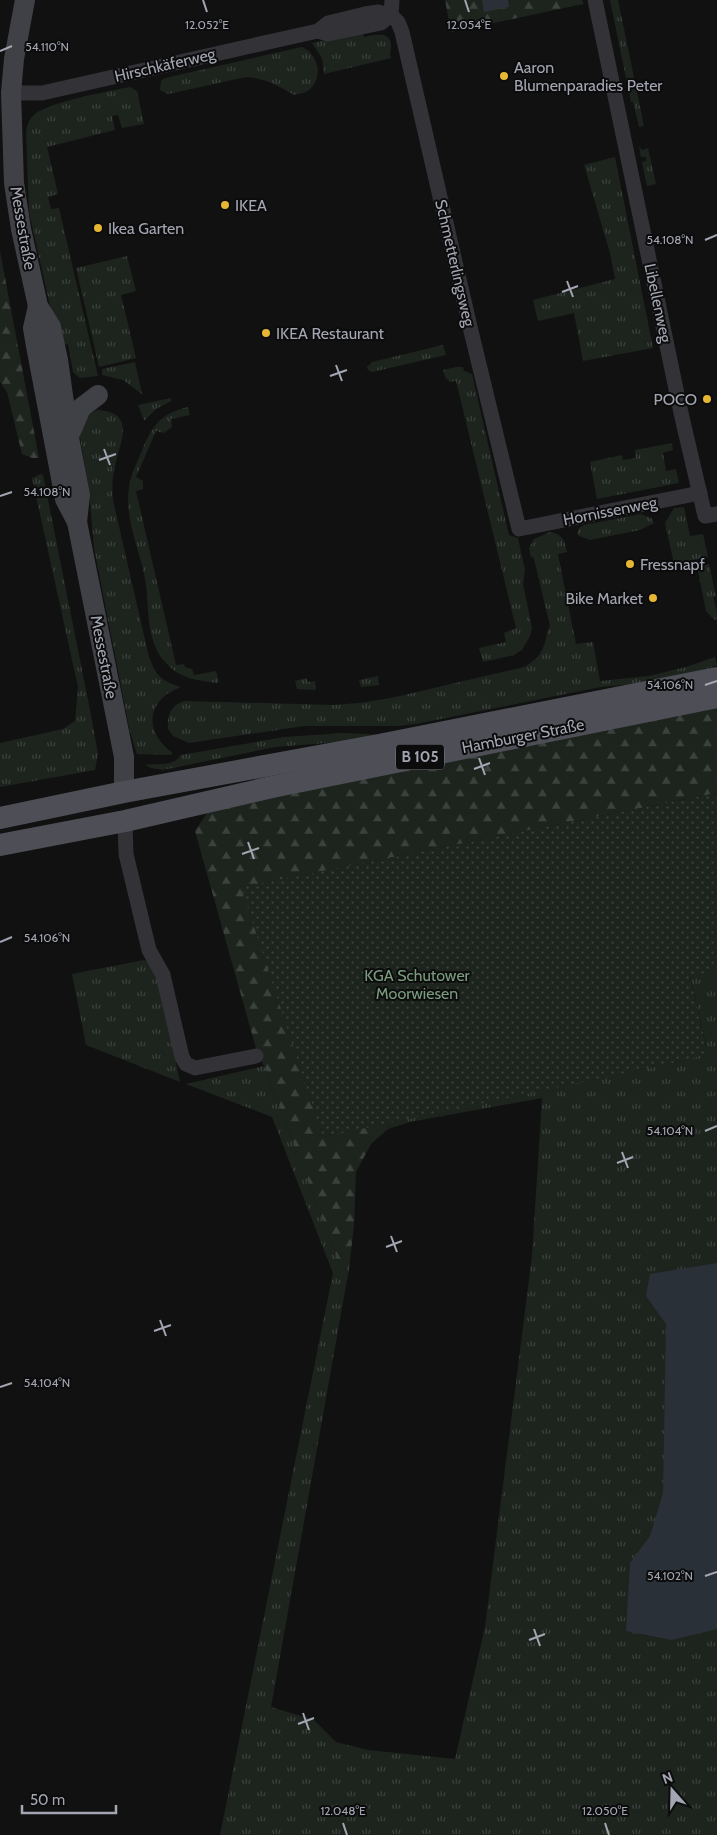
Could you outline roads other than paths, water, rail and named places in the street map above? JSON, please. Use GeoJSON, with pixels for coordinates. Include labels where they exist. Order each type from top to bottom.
{"type":"FeatureCollection","features":[{"type":"Feature","properties":{"kind":"main road","name":"Messestraße"},"geometry":{"type":"LineString","coordinates":[[25,0],[14,59],[11,93],[14,183],[21,229],[38,306],[51,327],[58,360],[69,438],[80,495],[77,522],[124,757],[124,792]]}},
{"type":"Feature","properties":{"kind":"main road","name":"Messestraße"},"geometry":{"type":"LineString","coordinates":[[38,306],[32,328],[64,500],[77,522]]}},
{"type":"Feature","properties":{"kind":"main road"},"geometry":{"type":"LineString","coordinates":[[69,438],[81,408],[98,396]]}},
{"type":"Feature","properties":{"kind":"main road","name":"Hamburger Straße"},"geometry":{"type":"LineString","coordinates":[[124,792],[379,745],[717,678]]}},
{"type":"Feature","properties":{"kind":"main road","name":"Hamburger Straße"},"geometry":{"type":"LineString","coordinates":[[125,821],[272,787],[717,697]]}},
{"type":"Feature","properties":{"kind":"main road"},"geometry":{"type":"LineString","coordinates":[[124,792],[125,821]]}},
{"type":"Feature","properties":{"kind":"main road","name":"B 105"},"geometry":{"type":"LineString","coordinates":[[0,818],[124,792]]}},
{"type":"Feature","properties":{"kind":"main road","name":"B 105"},"geometry":{"type":"LineString","coordinates":[[0,845],[125,821]]}},
{"type":"Feature","properties":{"kind":"street"},"geometry":{"type":"LineString","coordinates":[[391,15],[392,0]]}},
{"type":"Feature","properties":{"kind":"street","name":"Libellenweg"},"geometry":{"type":"LineString","coordinates":[[595,0],[681,413],[700,493],[711,515]]}},
{"type":"Feature","properties":{"kind":"street","name":"Hirschkäferweg"},"geometry":{"type":"LineString","coordinates":[[11,93],[42,93],[318,31],[328,34],[380,22],[391,15]]}},
{"type":"Feature","properties":{"kind":"street","name":"Schmetterlingsweg"},"geometry":{"type":"LineString","coordinates":[[391,15],[398,22],[402,32],[519,529]]}},
{"type":"Feature","properties":{"kind":"street","name":"Hornissenweg"},"geometry":{"type":"LineString","coordinates":[[519,529],[700,493]]}},
{"type":"Feature","properties":{"kind":"street"},"geometry":{"type":"LineString","coordinates":[[125,821],[126,854],[149,950],[163,975],[182,1057],[186,1064],[195,1068],[256,1056]]}},
{"type":"Feature","properties":{"kind":"place","name":"Aaron Blumenparadies Peter"},"geometry":{"type":"Point","coordinates":[504,76]}},
{"type":"Feature","properties":{"kind":"place","name":"IKEA"},"geometry":{"type":"Point","coordinates":[225,205]}},
{"type":"Feature","properties":{"kind":"place","name":"Ikea Garten"},"geometry":{"type":"Point","coordinates":[98,228]}},
{"type":"Feature","properties":{"kind":"place","name":"IKEA Restaurant"},"geometry":{"type":"Point","coordinates":[266,333]}},
{"type":"Feature","properties":{"kind":"place","name":"POCO"},"geometry":{"type":"Point","coordinates":[707,399]}},
{"type":"Feature","properties":{"kind":"place","name":"Fressnapf"},"geometry":{"type":"Point","coordinates":[630,564]}},
{"type":"Feature","properties":{"kind":"place","name":"Bike Market"},"geometry":{"type":"Point","coordinates":[653,598]}},
{"type":"Feature","properties":{"kind":"park label","name":"KGA Schutower Moorwiesen"},"geometry":{"type":"Point","coordinates":[417,984]}}]}
